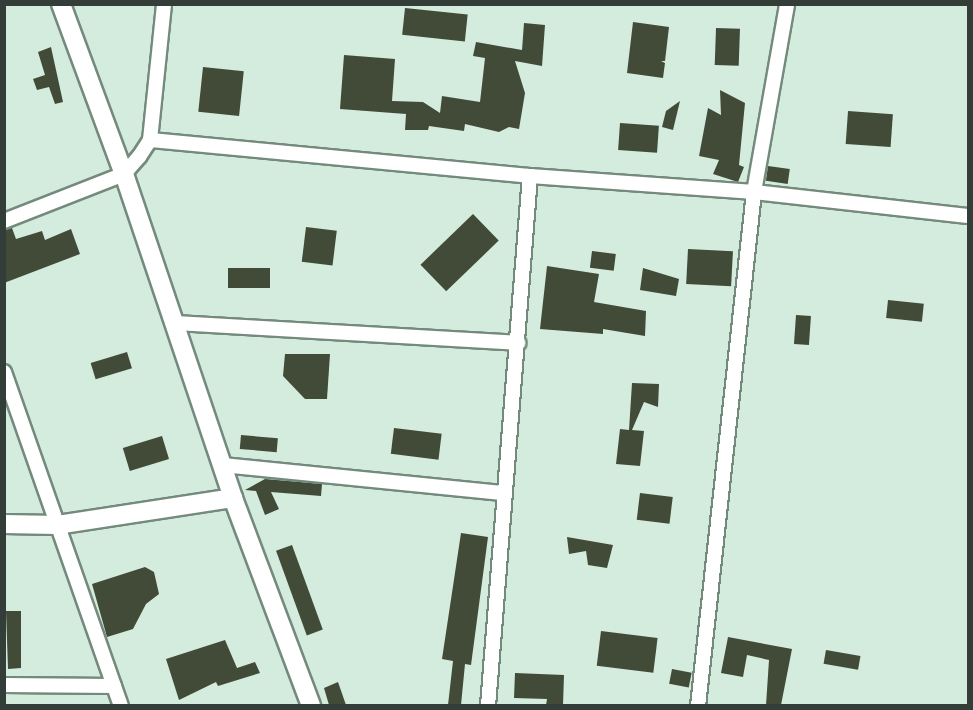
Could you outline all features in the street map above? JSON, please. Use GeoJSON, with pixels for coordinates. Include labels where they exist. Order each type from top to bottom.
{"type":"FeatureCollection","features":[{"type":"Feature","properties":{"kind":"street"},"geometry":{"type":"LineString","coordinates":[[61,4],[124,174],[233,498],[311,705]]}},
{"type":"Feature","properties":{"kind":"street"},"geometry":{"type":"LineString","coordinates":[[4,221],[124,174],[150,140],[164,4]]}},
{"type":"Feature","properties":{"kind":"street"},"geometry":{"type":"LineString","coordinates":[[698,705],[754,192],[787,4]]}},
{"type":"Feature","properties":{"kind":"street"},"geometry":{"type":"LineString","coordinates":[[150,140],[530,176],[754,192],[969,216]]}},
{"type":"Feature","properties":{"kind":"street"},"geometry":{"type":"LineString","coordinates":[[488,705],[503,493],[518,343],[530,176]]}},
{"type":"Feature","properties":{"kind":"street"},"geometry":{"type":"LineString","coordinates":[[174,323],[518,343]]}},
{"type":"Feature","properties":{"kind":"street"},"geometry":{"type":"LineString","coordinates":[[4,372],[121,705]]}},
{"type":"Feature","properties":{"kind":"street"},"geometry":{"type":"LineString","coordinates":[[222,465],[503,493]]}},
{"type":"Feature","properties":{"kind":"street"},"geometry":{"type":"LineString","coordinates":[[4,524],[57,525],[233,498]]}},
{"type":"Feature","properties":{"kind":"street"},"geometry":{"type":"LineString","coordinates":[[4,686],[114,686]]}},
{"type":"Feature","properties":{"kind":"building"},"geometry":{"type":"Polygon","coordinates":[[[405,8],[468,15],[465,41],[402,35],[405,8]]]}},
{"type":"Feature","properties":{"kind":"building"},"geometry":{"type":"Polygon","coordinates":[[[633,22],[669,27],[665,61],[661,61],[665,63],[663,78],[627,73],[633,22]]]}},
{"type":"Feature","properties":{"kind":"building"},"geometry":{"type":"Polygon","coordinates":[[[524,23],[545,25],[542,66],[515,61],[525,93],[519,129],[509,127],[499,132],[465,124],[464,131],[429,126],[428,130],[405,130],[406,114],[340,109],[344,55],[395,59],[392,101],[423,102],[440,113],[442,96],[480,102],[485,58],[473,56],[476,42],[522,50],[524,23]]]}},
{"type":"Feature","properties":{"kind":"building"},"geometry":{"type":"Polygon","coordinates":[[[716,28],[740,29],[739,66],[715,65],[716,28]]]}},
{"type":"Feature","properties":{"kind":"building"},"geometry":{"type":"Polygon","coordinates":[[[51,47],[63,102],[55,104],[49,87],[37,90],[33,79],[45,75],[38,52],[51,47]]]}},
{"type":"Feature","properties":{"kind":"building"},"geometry":{"type":"Polygon","coordinates":[[[203,67],[244,71],[239,116],[198,112],[203,67]]]}},
{"type":"Feature","properties":{"kind":"building"},"geometry":{"type":"Polygon","coordinates":[[[720,90],[745,103],[739,165],[744,167],[738,182],[713,174],[719,160],[699,156],[708,108],[721,115],[720,90]]]}},
{"type":"Feature","properties":{"kind":"building"},"geometry":{"type":"Polygon","coordinates":[[[680,101],[673,130],[662,127],[666,111],[680,101]]]}},
{"type":"Feature","properties":{"kind":"building"},"geometry":{"type":"Polygon","coordinates":[[[848,111],[893,114],[891,147],[846,144],[848,111]]]}},
{"type":"Feature","properties":{"kind":"building"},"geometry":{"type":"Polygon","coordinates":[[[620,123],[659,126],[657,153],[618,150],[620,123]]]}},
{"type":"Feature","properties":{"kind":"building"},"geometry":{"type":"Polygon","coordinates":[[[768,166],[790,169],[788,184],[766,181],[768,166]]]}},
{"type":"Feature","properties":{"kind":"building"},"geometry":{"type":"Polygon","coordinates":[[[473,214],[499,241],[446,291],[420,265],[473,214]]]}},
{"type":"Feature","properties":{"kind":"building"},"geometry":{"type":"Polygon","coordinates":[[[306,227],[337,231],[333,266],[302,262],[306,227]]]}},
{"type":"Feature","properties":{"kind":"building"},"geometry":{"type":"Polygon","coordinates":[[[12,228],[16,239],[42,231],[45,240],[71,229],[80,254],[4,283],[4,230],[12,228]]]}},
{"type":"Feature","properties":{"kind":"building"},"geometry":{"type":"Polygon","coordinates":[[[688,249],[733,251],[731,286],[686,284],[688,249]]]}},
{"type":"Feature","properties":{"kind":"building"},"geometry":{"type":"Polygon","coordinates":[[[592,251],[616,254],[614,271],[590,268],[592,251]]]}},
{"type":"Feature","properties":{"kind":"building"},"geometry":{"type":"Polygon","coordinates":[[[547,266],[599,274],[594,302],[646,311],[645,336],[603,329],[603,334],[540,329],[547,266]]]}},
{"type":"Feature","properties":{"kind":"building"},"geometry":{"type":"Polygon","coordinates":[[[228,268],[270,268],[270,288],[228,288],[228,268]]]}},
{"type":"Feature","properties":{"kind":"building"},"geometry":{"type":"Polygon","coordinates":[[[643,268],[679,279],[676,296],[640,290],[643,268]]]}},
{"type":"Feature","properties":{"kind":"building"},"geometry":{"type":"Polygon","coordinates":[[[888,300],[924,304],[922,322],[886,318],[888,300]]]}},
{"type":"Feature","properties":{"kind":"building"},"geometry":{"type":"Polygon","coordinates":[[[796,315],[811,316],[809,345],[794,344],[796,315]]]}},
{"type":"Feature","properties":{"kind":"building"},"geometry":{"type":"Polygon","coordinates":[[[127,352],[132,368],[96,379],[91,363],[127,352]]]}},
{"type":"Feature","properties":{"kind":"building"},"geometry":{"type":"Polygon","coordinates":[[[285,354],[330,354],[327,399],[305,399],[283,376],[285,354]]]}},
{"type":"Feature","properties":{"kind":"building"},"geometry":{"type":"Polygon","coordinates":[[[632,383],[659,384],[658,407],[644,402],[632,430],[644,431],[640,466],[616,464],[620,429],[629,430],[632,383]]]}},
{"type":"Feature","properties":{"kind":"building"},"geometry":{"type":"Polygon","coordinates":[[[394,428],[442,434],[438,460],[391,454],[394,428]]]}},
{"type":"Feature","properties":{"kind":"building"},"geometry":{"type":"Polygon","coordinates":[[[241,435],[278,438],[277,452],[240,449],[241,435]]]}},
{"type":"Feature","properties":{"kind":"building"},"geometry":{"type":"Polygon","coordinates":[[[162,436],[169,459],[130,471],[123,448],[162,436]]]}},
{"type":"Feature","properties":{"kind":"building"},"geometry":{"type":"Polygon","coordinates":[[[265,479],[322,484],[321,496],[271,492],[279,509],[265,515],[256,491],[245,490],[265,479]]]}},
{"type":"Feature","properties":{"kind":"building"},"geometry":{"type":"Polygon","coordinates":[[[640,493],[673,497],[669,524],[637,520],[640,493]]]}},
{"type":"Feature","properties":{"kind":"building"},"geometry":{"type":"Polygon","coordinates":[[[461,533],[488,537],[471,665],[465,664],[461,705],[448,705],[453,661],[442,659],[461,533]]]}},
{"type":"Feature","properties":{"kind":"building"},"geometry":{"type":"Polygon","coordinates":[[[567,537],[613,545],[607,568],[588,565],[586,551],[569,554],[567,537]]]}},
{"type":"Feature","properties":{"kind":"building"},"geometry":{"type":"Polygon","coordinates":[[[292,545],[323,630],[307,635],[276,551],[292,545]]]}},
{"type":"Feature","properties":{"kind":"building"},"geometry":{"type":"Polygon","coordinates":[[[145,567],[154,572],[159,594],[146,604],[133,629],[107,637],[92,584],[145,567]]]}},
{"type":"Feature","properties":{"kind":"building"},"geometry":{"type":"Polygon","coordinates":[[[6,611],[21,611],[21,668],[8,669],[6,611]]]}},
{"type":"Feature","properties":{"kind":"building"},"geometry":{"type":"Polygon","coordinates":[[[601,631],[658,638],[653,673],[597,666],[601,631]]]}},
{"type":"Feature","properties":{"kind":"building"},"geometry":{"type":"Polygon","coordinates":[[[728,637],[792,649],[781,705],[766,705],[769,660],[747,655],[743,677],[721,673],[728,637]]]}},
{"type":"Feature","properties":{"kind":"building"},"geometry":{"type":"Polygon","coordinates":[[[225,640],[237,668],[255,662],[260,673],[218,686],[216,682],[179,700],[166,659],[225,640]]]}},
{"type":"Feature","properties":{"kind":"building"},"geometry":{"type":"Polygon","coordinates":[[[826,650],[860,656],[858,670],[824,664],[826,650]]]}},
{"type":"Feature","properties":{"kind":"building"},"geometry":{"type":"Polygon","coordinates":[[[672,669],[692,673],[689,688],[669,684],[672,669]]]}},
{"type":"Feature","properties":{"kind":"building"},"geometry":{"type":"Polygon","coordinates":[[[515,673],[564,675],[563,705],[546,705],[547,699],[514,698],[515,673]]]}},
{"type":"Feature","properties":{"kind":"building"},"geometry":{"type":"Polygon","coordinates":[[[338,682],[346,705],[329,705],[324,688],[338,682]]]}}]}
